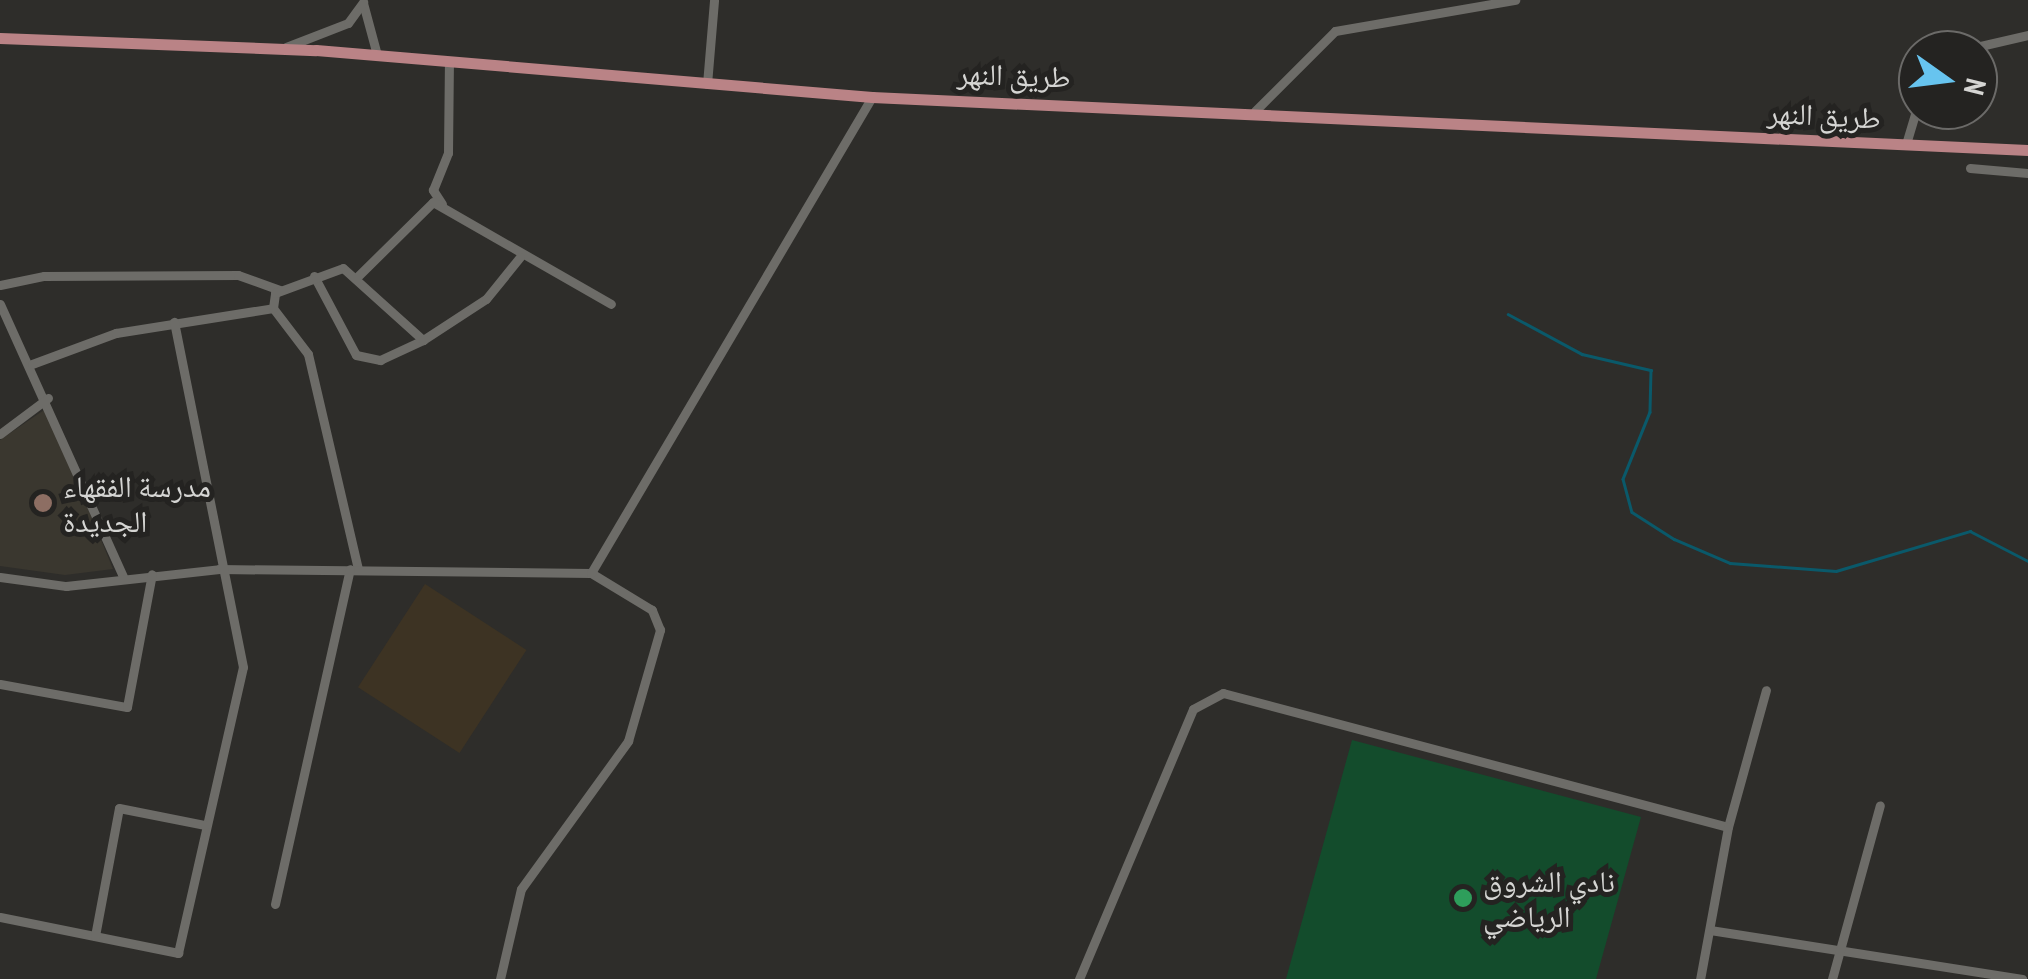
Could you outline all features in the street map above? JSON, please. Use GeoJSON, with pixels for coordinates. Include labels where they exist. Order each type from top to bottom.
{"type":"FeatureCollection","features":[{"type":"Feature","properties":{"kind":"main road","name":"طريق النهر"},"geometry":{"type":"LineString","coordinates":[[0,38],[377,54],[872,96],[2028,150]]}},
{"type":"Feature","properties":{"kind":"street"},"geometry":{"type":"LineString","coordinates":[[707,84],[714,0]]}},
{"type":"Feature","properties":{"kind":"street"},"geometry":{"type":"LineString","coordinates":[[1255,111],[1335,31],[1515,0]]}},
{"type":"Feature","properties":{"kind":"street"},"geometry":{"type":"LineString","coordinates":[[279,50],[341,26],[363,1]]}},
{"type":"Feature","properties":{"kind":"street"},"geometry":{"type":"LineString","coordinates":[[363,1],[377,54]]}},
{"type":"Feature","properties":{"kind":"street"},"geometry":{"type":"LineString","coordinates":[[1998,42],[2028,36]]}},
{"type":"Feature","properties":{"kind":"street"},"geometry":{"type":"LineString","coordinates":[[444,208],[433,190],[448,154],[448,63]]}},
{"type":"Feature","properties":{"kind":"street"},"geometry":{"type":"LineString","coordinates":[[591,572],[872,96]]}},
{"type":"Feature","properties":{"kind":"street"},"geometry":{"type":"LineString","coordinates":[[1906,144],[1910,130]]}},
{"type":"Feature","properties":{"kind":"street"},"geometry":{"type":"LineString","coordinates":[[1970,168],[2028,174]]}},
{"type":"Feature","properties":{"kind":"street"},"geometry":{"type":"LineString","coordinates":[[356,278],[425,204],[444,208],[520,257],[612,304]]}},
{"type":"Feature","properties":{"kind":"street"},"geometry":{"type":"LineString","coordinates":[[314,276],[362,359],[423,340],[486,299],[520,257]]}},
{"type":"Feature","properties":{"kind":"street"},"geometry":{"type":"LineString","coordinates":[[0,286],[44,276],[238,275],[280,290],[343,268],[423,340]]}},
{"type":"Feature","properties":{"kind":"street"},"geometry":{"type":"LineString","coordinates":[[273,308],[280,290]]}},
{"type":"Feature","properties":{"kind":"street"},"geometry":{"type":"LineString","coordinates":[[0,304],[48,398],[123,576]]}},
{"type":"Feature","properties":{"kind":"street"},"geometry":{"type":"LineString","coordinates":[[32,364],[174,322],[273,308]]}},
{"type":"Feature","properties":{"kind":"street"},"geometry":{"type":"LineString","coordinates":[[273,308],[308,354],[354,569],[275,904]]}},
{"type":"Feature","properties":{"kind":"street"},"geometry":{"type":"LineString","coordinates":[[0,917],[178,953],[243,667],[219,569],[174,322]]}},
{"type":"Feature","properties":{"kind":"street"},"geometry":{"type":"LineString","coordinates":[[0,434],[48,398]]}},
{"type":"Feature","properties":{"kind":"street"},"geometry":{"type":"LineString","coordinates":[[0,577],[66,586],[123,576],[219,569],[591,572],[646,605],[660,630],[628,741],[521,889],[500,979]]}},
{"type":"Feature","properties":{"kind":"street"},"geometry":{"type":"LineString","coordinates":[[0,684],[127,706],[152,574]]}},
{"type":"Feature","properties":{"kind":"street"},"geometry":{"type":"LineString","coordinates":[[1700,979],[1728,827],[1766,690]]}},
{"type":"Feature","properties":{"kind":"street"},"geometry":{"type":"LineString","coordinates":[[1079,979],[1166,763],[1193,709],[1216,693],[1728,827]]}},
{"type":"Feature","properties":{"kind":"street"},"geometry":{"type":"LineString","coordinates":[[1832,979],[1880,805]]}},
{"type":"Feature","properties":{"kind":"street"},"geometry":{"type":"LineString","coordinates":[[95,936],[119,808],[206,825]]}},
{"type":"Feature","properties":{"kind":"street"},"geometry":{"type":"LineString","coordinates":[[1710,930],[2022,979]]}},
{"type":"Feature","properties":{"kind":"shaded area","name":"مدرسة الفقهاء الجديدة"},"geometry":{"type":"Polygon","coordinates":[[[47,408],[113,569],[65,575],[0,566],[0,440],[47,408]]]}},
{"type":"Feature","properties":{"kind":"shaded area"},"geometry":{"type":"Polygon","coordinates":[[[425,584],[526,650],[459,753],[358,687],[425,584]]]}},
{"type":"Feature","properties":{"kind":"green space","name":"نادي الشروق الرياضي"},"geometry":{"type":"Polygon","coordinates":[[[1352,740],[1641,817],[1596,979],[1286,979],[1352,740]]]}},
{"type":"Feature","properties":{"kind":"waterway"},"geometry":{"type":"LineString","coordinates":[[1508,314],[1582,354],[1651,370],[1650,412],[1623,479],[1632,512],[1674,539],[1730,563],[1836,571],[1970,531],[2028,561]]}},
{"type":"Feature","properties":{"kind":"place","name":"مدرسة الفقهاء الجديدة"},"geometry":{"type":"Point","coordinates":[43,503]}},
{"type":"Feature","properties":{"kind":"place","name":"نادي الشروق الرياضي"},"geometry":{"type":"Point","coordinates":[1463,898]}}]}
